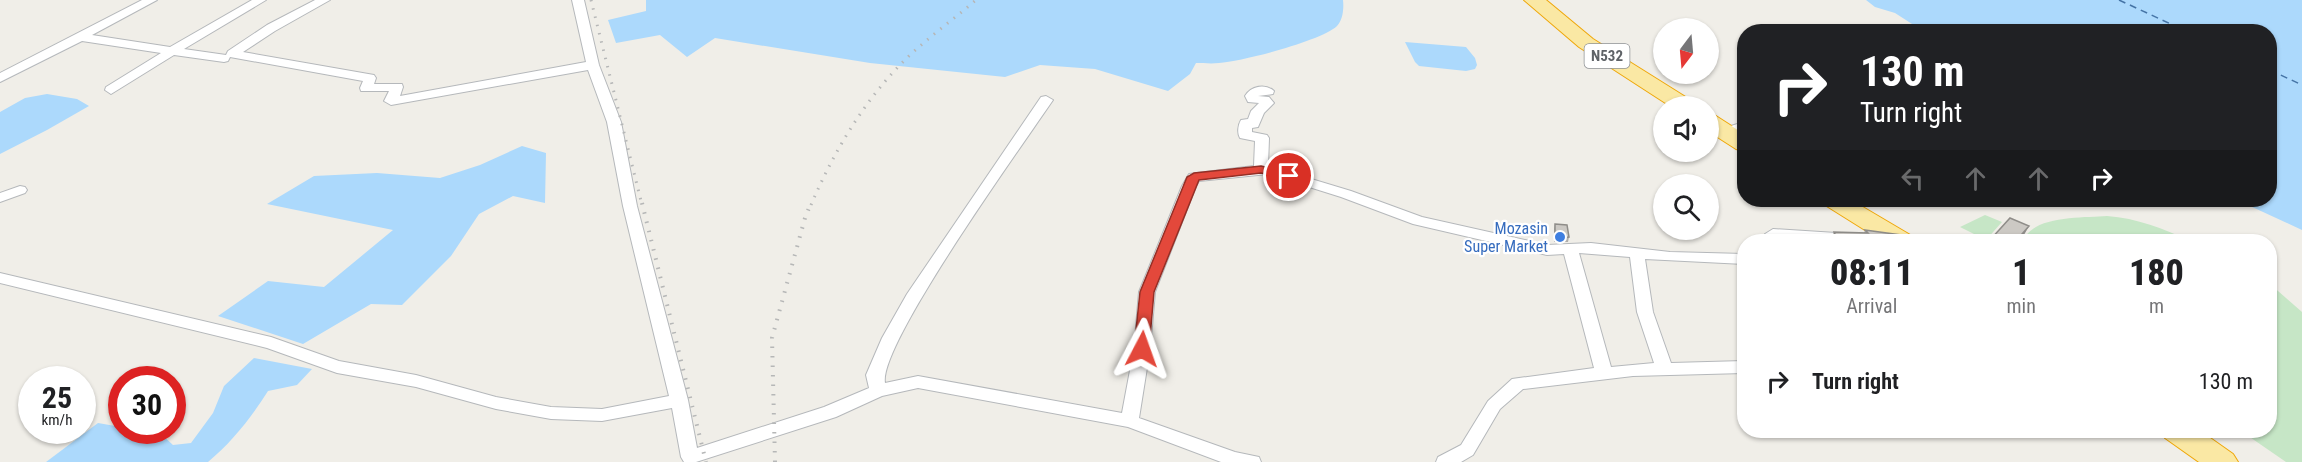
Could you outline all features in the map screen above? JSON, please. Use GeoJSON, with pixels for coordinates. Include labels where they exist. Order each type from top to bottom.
{"type":"FeatureCollection","features":[{"type":"Feature","properties":{"kind":"highway","name":"N532"},"geometry":{"type":"LineString","coordinates":[[1533,0],[1586,43],[1668,96]]}},
{"type":"Feature","properties":{"kind":"highway"},"geometry":{"type":"LineString","coordinates":[[1846,207],[1891,234]]}},
{"type":"Feature","properties":{"kind":"highway"},"geometry":{"type":"LineString","coordinates":[[2188,438],[2222,462]]}},
{"type":"Feature","properties":{"kind":"street"},"geometry":{"type":"LineString","coordinates":[[0,78],[151,0]]}},
{"type":"Feature","properties":{"kind":"street"},"geometry":{"type":"LineString","coordinates":[[111,90],[172,51],[260,0]]}},
{"type":"Feature","properties":{"kind":"street"},"geometry":{"type":"LineString","coordinates":[[324,0],[272,28],[232,54],[370,78],[366,88],[397,87],[391,101],[593,65]]}},
{"type":"Feature","properties":{"kind":"street"},"geometry":{"type":"LineString","coordinates":[[578,0],[593,65],[614,122],[630,206],[679,400],[691,460],[830,412],[878,391],[918,382],[1130,421],[1233,459],[1252,462]]}},
{"type":"Feature","properties":{"kind":"street"},"geometry":{"type":"LineString","coordinates":[[81,37],[224,58]]}},
{"type":"Feature","properties":{"kind":"street"},"geometry":{"type":"LineString","coordinates":[[1261,169],[1262,138],[1245,135],[1244,129],[1246,123],[1253,124],[1258,111],[1267,103],[1264,100],[1253,99],[1251,96],[1255,91],[1268,91]]}},
{"type":"Feature","properties":{"kind":"street"},"geometry":{"type":"LineString","coordinates":[[878,391],[875,375],[890,338],[915,294],[1046,100]]}},
{"type":"Feature","properties":{"kind":"street"},"geometry":{"type":"LineString","coordinates":[[1130,421],[1142,349],[1147,292],[1194,177],[1269,170],[1418,220],[1547,250],[1591,248],[1670,257],[1737,259]]}},
{"type":"Feature","properties":{"kind":"street"},"geometry":{"type":"LineString","coordinates":[[0,198],[20,190]]}},
{"type":"Feature","properties":{"kind":"street"},"geometry":{"type":"LineString","coordinates":[[1570,249],[1605,373]]}},
{"type":"Feature","properties":{"kind":"street"},"geometry":{"type":"LineString","coordinates":[[1637,253],[1638,278],[1644,311],[1665,369]]}},
{"type":"Feature","properties":{"kind":"street"},"geometry":{"type":"LineString","coordinates":[[0,278],[272,343],[337,368],[416,381],[496,403],[551,413],[602,415],[679,400]]}},
{"type":"Feature","properties":{"kind":"street"},"geometry":{"type":"LineString","coordinates":[[1445,462],[1467,450],[1494,405],[1518,383],[1605,373],[1737,367]]}},
{"type":"Feature","properties":{"kind":"green space"},"geometry":{"type":"Polygon","coordinates":[[[1985,215],[2002,222],[1991,234],[1974,234],[1960,227],[1985,215]]]}},
{"type":"Feature","properties":{"kind":"green space"},"geometry":{"type":"Polygon","coordinates":[[[2107,216],[2129,219],[2174,234],[2027,234],[2037,226],[2048,222],[2107,216]]]}},
{"type":"Feature","properties":{"kind":"green space"},"geometry":{"type":"Polygon","coordinates":[[[2277,290],[2302,312],[2302,462],[2286,462],[2251,438],[2277,438],[2277,290]]]}},
{"type":"Feature","properties":{"kind":"water"},"geometry":{"type":"Polygon","coordinates":[[[646,0],[1343,0],[1343,7],[1339,23],[1328,32],[1299,44],[1245,58],[1216,63],[1196,63],[1190,74],[1168,91],[1095,69],[1040,65],[1005,77],[870,63],[715,38],[687,57],[660,35],[616,43],[608,20],[646,11],[646,0]]]}},
{"type":"Feature","properties":{"kind":"water"},"geometry":{"type":"Polygon","coordinates":[[[1866,0],[2302,0],[2302,230],[2252,207],[2277,207],[2277,24],[1912,24],[1895,13],[1875,7],[1866,0]]]}},
{"type":"Feature","properties":{"kind":"water"},"geometry":{"type":"Polygon","coordinates":[[[1405,42],[1466,47],[1475,58],[1477,65],[1475,69],[1466,71],[1419,66],[1405,42]]]}},
{"type":"Feature","properties":{"kind":"water"},"geometry":{"type":"Polygon","coordinates":[[[47,94],[77,99],[89,106],[0,154],[0,112],[25,98],[47,94]]]}},
{"type":"Feature","properties":{"kind":"water"},"geometry":{"type":"Polygon","coordinates":[[[522,146],[546,153],[545,203],[513,196],[479,214],[451,256],[402,305],[371,304],[303,344],[218,316],[268,281],[324,287],[393,230],[267,204],[314,176],[377,173],[440,178],[480,165],[522,146]]]}},
{"type":"Feature","properties":{"kind":"water"},"geometry":{"type":"Polygon","coordinates":[[[254,358],[312,369],[297,385],[268,391],[241,429],[208,462],[46,462],[70,444],[96,444],[96,424],[98,423],[108,425],[108,444],[191,443],[213,413],[224,386],[254,358]]]}},
{"type":"Feature","properties":{"kind":"building"},"geometry":{"type":"Polygon","coordinates":[[[2010,218],[2029,226],[2022,234],[1995,234],[2010,218]]]}},
{"type":"Feature","properties":{"kind":"building"},"geometry":{"type":"Polygon","coordinates":[[[1555,224],[1567,225],[1569,237],[1555,238],[1555,224]]]}},
{"type":"Feature","properties":{"kind":"building"},"geometry":{"type":"Polygon","coordinates":[[[1865,230],[1894,234],[1835,234],[1834,232],[1868,233],[1865,230]]]}},
{"type":"Feature","properties":{"kind":"ferry route"},"geometry":{"type":"LineString","coordinates":[[2119,0],[2171,24]]}},
{"type":"Feature","properties":{"kind":"ferry route"},"geometry":{"type":"LineString","coordinates":[[2277,73],[2302,85]]}},
{"type":"Feature","properties":{"kind":"railway"},"geometry":{"type":"LineString","coordinates":[[591,0],[642,205]]}},
{"type":"Feature","properties":{"kind":"railway"},"geometry":{"type":"LineString","coordinates":[[811,205],[852,126],[879,89],[917,49],[976,0]]}},
{"type":"Feature","properties":{"kind":"railway"},"geometry":{"type":"LineString","coordinates":[[642,203],[706,462]]}},
{"type":"Feature","properties":{"kind":"railway"},"geometry":{"type":"LineString","coordinates":[[775,462],[772,338],[811,203]]}},
{"type":"Feature","properties":{"kind":"place","name":"Mozasin Super Market"},"geometry":{"type":"Point","coordinates":[1560,237]}},
{"type":"Feature","properties":{"kind":"route"},"geometry":{"type":"LineString","coordinates":[[1142,349],[1147,292],[1194,177],[1261,169],[1289,176]]}}]}
